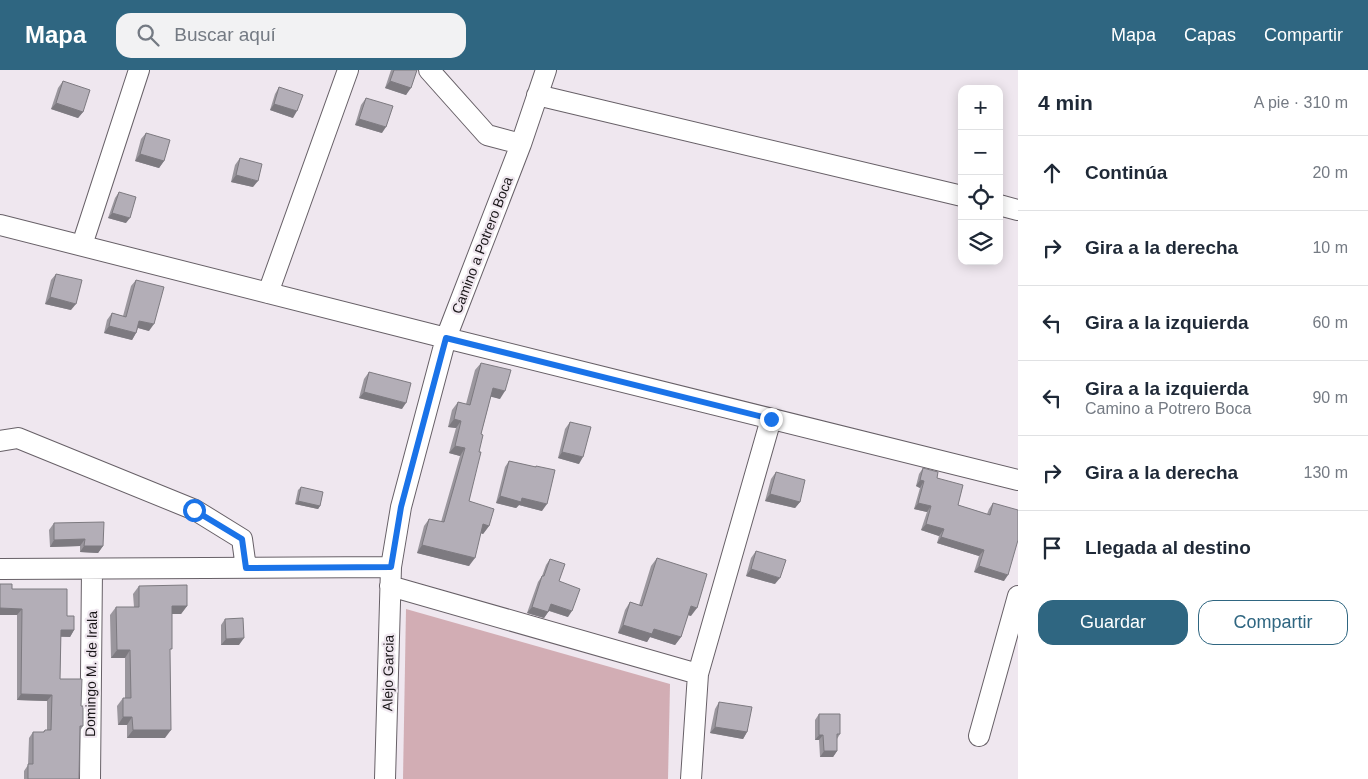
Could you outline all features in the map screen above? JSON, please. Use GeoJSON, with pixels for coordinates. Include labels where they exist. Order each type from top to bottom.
{"type":"FeatureCollection","features":[{"type":"Feature","properties":{"kind":"street"},"geometry":{"type":"LineString","coordinates":[[82,245],[139,70]]}},
{"type":"Feature","properties":{"kind":"street"},"geometry":{"type":"LineString","coordinates":[[268,293],[348,70]]}},
{"type":"Feature","properties":{"kind":"street"},"geometry":{"type":"LineString","coordinates":[[430,70],[487,135],[521,144]]}},
{"type":"Feature","properties":{"kind":"street","name":"Camino a Potrero Boca"},"geometry":{"type":"LineString","coordinates":[[391,577],[401,507],[446,338],[521,144],[546,70]]}},
{"type":"Feature","properties":{"kind":"street"},"geometry":{"type":"LineString","coordinates":[[537,95],[958,195]]}},
{"type":"Feature","properties":{"kind":"street"},"geometry":{"type":"LineString","coordinates":[[1003,206],[1018,210]]}},
{"type":"Feature","properties":{"kind":"street"},"geometry":{"type":"LineString","coordinates":[[0,225],[1018,480]]}},
{"type":"Feature","properties":{"kind":"street"},"geometry":{"type":"LineString","coordinates":[[691,779],[698,674],[771,419]]}},
{"type":"Feature","properties":{"kind":"street"},"geometry":{"type":"LineString","coordinates":[[0,441],[18,438],[194,510],[242,539],[246,568]]}},
{"type":"Feature","properties":{"kind":"street"},"geometry":{"type":"LineString","coordinates":[[0,570],[246,568],[391,577],[698,674]]}},
{"type":"Feature","properties":{"kind":"street","name":"Domingo M. de Irala"},"geometry":{"type":"LineString","coordinates":[[90,779],[92,569]]}},
{"type":"Feature","properties":{"kind":"street","name":"Alejo Garcia"},"geometry":{"type":"LineString","coordinates":[[385,779],[391,577]]}},
{"type":"Feature","properties":{"kind":"street"},"geometry":{"type":"LineString","coordinates":[[979,736],[1018,596]]}},
{"type":"Feature","properties":{"kind":"shaded area"},"geometry":{"type":"Polygon","coordinates":[[[406,609],[670,684],[668,779],[403,779],[406,609]]]}},
{"type":"Feature","properties":{"kind":"building"},"geometry":{"type":"Polygon","coordinates":[[[394,70],[417,70],[411,88],[390,81],[394,70]]]}},
{"type":"Feature","properties":{"kind":"building"},"geometry":{"type":"Polygon","coordinates":[[[63,81],[90,90],[83,112],[56,103],[63,81]]]}},
{"type":"Feature","properties":{"kind":"building"},"geometry":{"type":"Polygon","coordinates":[[[279,87],[303,95],[297,111],[274,104],[279,87]]]}},
{"type":"Feature","properties":{"kind":"building"},"geometry":{"type":"Polygon","coordinates":[[[366,98],[393,106],[386,127],[359,119],[366,98]]]}},
{"type":"Feature","properties":{"kind":"building"},"geometry":{"type":"Polygon","coordinates":[[[146,133],[170,140],[164,161],[140,154],[146,133]]]}},
{"type":"Feature","properties":{"kind":"building"},"geometry":{"type":"Polygon","coordinates":[[[240,158],[262,164],[258,181],[236,175],[240,158]]]}},
{"type":"Feature","properties":{"kind":"building"},"geometry":{"type":"Polygon","coordinates":[[[119,192],[136,197],[130,218],[112,213],[119,192]]]}},
{"type":"Feature","properties":{"kind":"building"},"geometry":{"type":"Polygon","coordinates":[[[56,274],[82,280],[76,304],[50,297],[56,274]]]}},
{"type":"Feature","properties":{"kind":"building"},"geometry":{"type":"Polygon","coordinates":[[[136,280],[164,287],[154,324],[139,321],[136,333],[109,326],[112,313],[126,317],[136,280]]]}},
{"type":"Feature","properties":{"kind":"building"},"geometry":{"type":"Polygon","coordinates":[[[481,363],[511,370],[505,391],[493,388],[481,434],[483,435],[479,452],[481,452],[469,501],[494,509],[489,526],[483,524],[475,558],[422,545],[429,519],[444,522],[465,448],[455,446],[461,421],[454,419],[458,402],[470,405],[481,363]]]}},
{"type":"Feature","properties":{"kind":"building"},"geometry":{"type":"Polygon","coordinates":[[[369,372],[411,383],[406,403],[364,392],[369,372]]]}},
{"type":"Feature","properties":{"kind":"building"},"geometry":{"type":"Polygon","coordinates":[[[570,422],[591,427],[583,457],[562,452],[570,422]]]}},
{"type":"Feature","properties":{"kind":"building"},"geometry":{"type":"Polygon","coordinates":[[[509,461],[555,470],[547,504],[522,498],[521,502],[500,496],[509,461]]]}},
{"type":"Feature","properties":{"kind":"building"},"geometry":{"type":"Polygon","coordinates":[[[923,468],[938,472],[937,478],[963,485],[958,505],[990,515],[993,503],[1018,510],[1018,540],[1008,575],[979,566],[984,550],[941,537],[944,529],[926,524],[931,506],[918,503],[924,481],[920,480],[923,468]]]}},
{"type":"Feature","properties":{"kind":"building"},"geometry":{"type":"Polygon","coordinates":[[[776,472],[805,480],[800,502],[770,494],[776,472]]]}},
{"type":"Feature","properties":{"kind":"building"},"geometry":{"type":"Polygon","coordinates":[[[301,487],[323,492],[320,506],[298,501],[301,487]]]}},
{"type":"Feature","properties":{"kind":"building"},"geometry":{"type":"Polygon","coordinates":[[[104,522],[103,546],[84,546],[85,539],[54,540],[54,523],[104,522]]]}},
{"type":"Feature","properties":{"kind":"building"},"geometry":{"type":"Polygon","coordinates":[[[756,551],[786,560],[780,578],[751,569],[756,551]]]}},
{"type":"Feature","properties":{"kind":"building"},"geometry":{"type":"Polygon","coordinates":[[[657,558],[707,574],[697,608],[691,606],[681,637],[654,629],[652,634],[623,625],[630,602],[642,606],[657,558]]]}},
{"type":"Feature","properties":{"kind":"building"},"geometry":{"type":"Polygon","coordinates":[[[550,559],[565,564],[559,581],[580,589],[572,611],[551,604],[548,612],[532,607],[542,576],[544,576],[550,559]]]}},
{"type":"Feature","properties":{"kind":"building"},"geometry":{"type":"Polygon","coordinates":[[[0,584],[12,584],[12,589],[67,589],[67,616],[74,616],[74,630],[61,630],[60,679],[82,679],[81,706],[83,706],[83,726],[80,726],[79,779],[28,779],[28,764],[33,764],[33,732],[51,730],[52,695],[21,694],[22,609],[0,608],[0,584]]]}},
{"type":"Feature","properties":{"kind":"building"},"geometry":{"type":"Polygon","coordinates":[[[187,585],[187,606],[172,606],[172,649],[170,649],[171,730],[133,730],[132,717],[123,717],[123,698],[131,698],[130,650],[117,650],[116,607],[139,607],[139,586],[187,585]]]}},
{"type":"Feature","properties":{"kind":"building"},"geometry":{"type":"Polygon","coordinates":[[[243,618],[244,638],[226,639],[225,619],[243,618]]]}},
{"type":"Feature","properties":{"kind":"building"},"geometry":{"type":"Polygon","coordinates":[[[719,702],[752,707],[747,732],[715,727],[719,702]]]}},
{"type":"Feature","properties":{"kind":"building"},"geometry":{"type":"Polygon","coordinates":[[[819,714],[840,714],[840,734],[837,734],[837,751],[824,751],[823,735],[819,735],[819,714]]]}},
{"type":"Feature","properties":{"kind":"route"},"geometry":{"type":"LineString","coordinates":[[194,510],[242,539],[246,568],[391,567],[401,507],[446,338],[771,419]]}}]}
